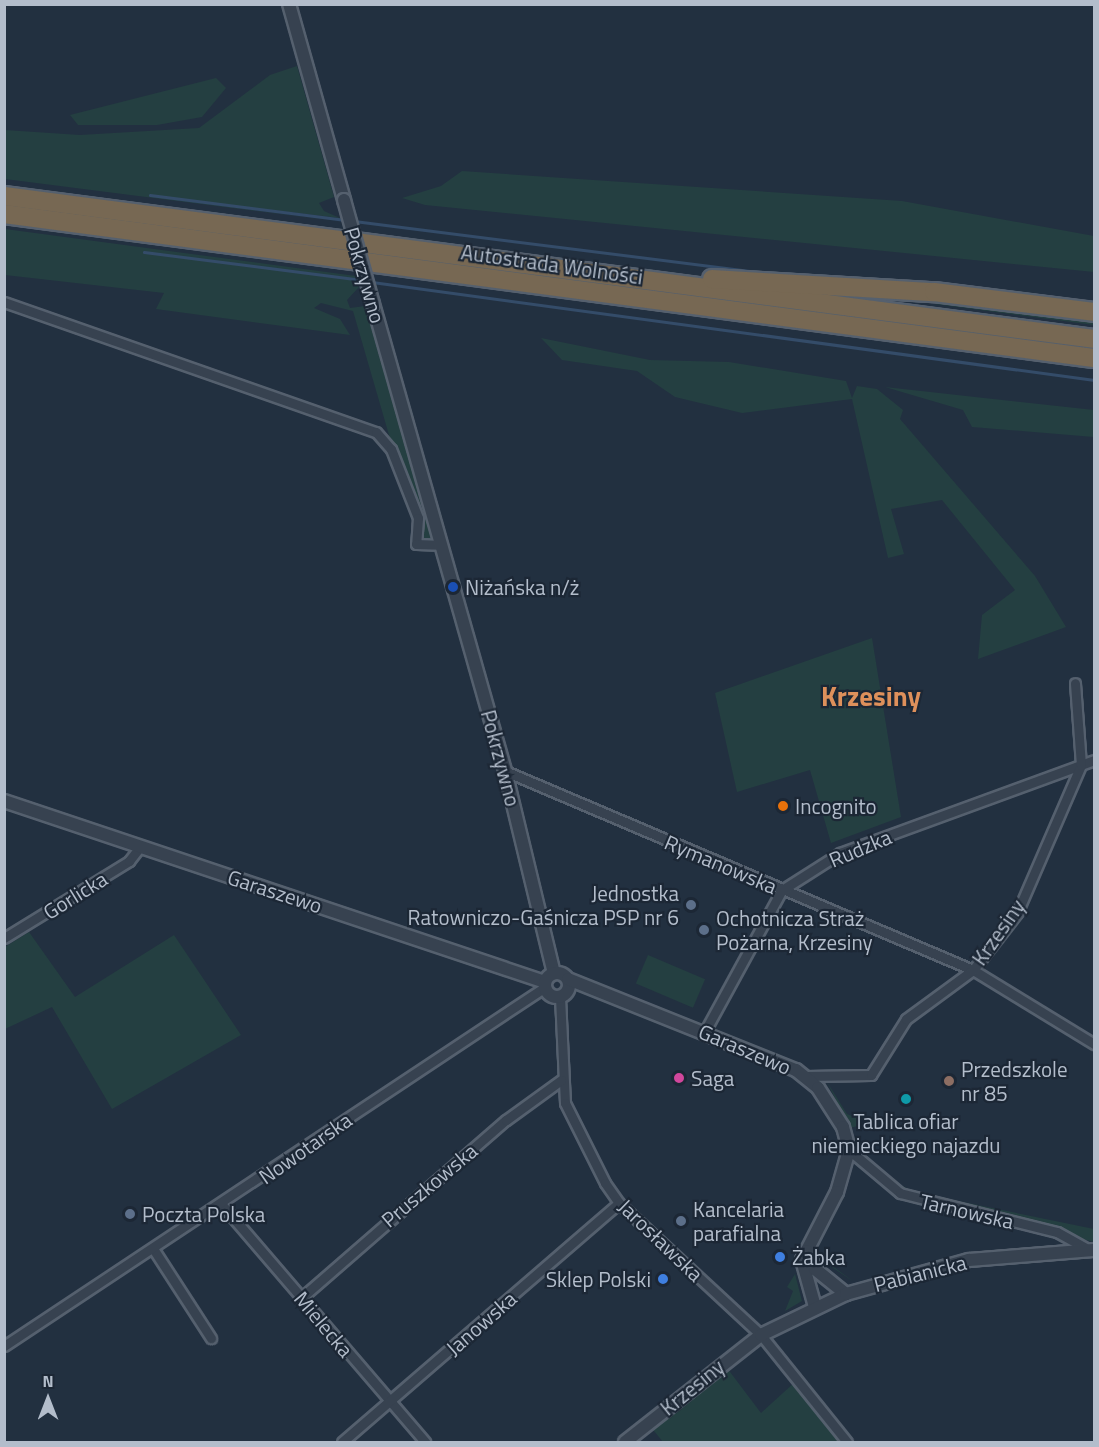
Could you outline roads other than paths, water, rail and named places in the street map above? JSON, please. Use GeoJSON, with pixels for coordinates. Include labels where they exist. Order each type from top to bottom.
{"type":"FeatureCollection","features":[{"type":"Feature","properties":{"kind":"highway","name":"Autostrada Wolności"},"geometry":{"type":"LineString","coordinates":[[4,196],[1095,339]]}},
{"type":"Feature","properties":{"kind":"highway","name":"Autostrada Wolności"},"geometry":{"type":"LineString","coordinates":[[4,214],[1093,358]]}},
{"type":"Feature","properties":{"kind":"highway"},"geometry":{"type":"LineString","coordinates":[[627,279],[901,290],[1095,312]]}},
{"type":"Feature","properties":{"kind":"street","name":"Pokrzywno"},"geometry":{"type":"LineString","coordinates":[[289,4],[505,771],[548,981]]}},
{"type":"Feature","properties":{"kind":"street"},"geometry":{"type":"LineString","coordinates":[[4,302],[376,432],[391,449],[416,515],[416,544],[441,545]]}},
{"type":"Feature","properties":{"kind":"street"},"geometry":{"type":"LineString","coordinates":[[1075,683],[1081,765]]}},
{"type":"Feature","properties":{"kind":"street","name":"Rudzka"},"geometry":{"type":"LineString","coordinates":[[705,1031],[782,890],[840,853],[1095,760]]}},
{"type":"Feature","properties":{"kind":"street","name":"Krzesiny"},"geometry":{"type":"LineString","coordinates":[[806,1076],[871,1075],[906,1019],[973,970],[1017,913],[1081,765]]}},
{"type":"Feature","properties":{"kind":"street","name":"Rymanowska"},"geometry":{"type":"LineString","coordinates":[[505,771],[973,970],[1095,1044]]}},
{"type":"Feature","properties":{"kind":"street","name":"Garaszewo"},"geometry":{"type":"LineString","coordinates":[[4,801],[548,981],[568,979],[705,1031],[806,1076],[836,1113],[849,1150]]}},
{"type":"Feature","properties":{"kind":"street","name":"Gorlicka"},"geometry":{"type":"LineString","coordinates":[[4,938],[129,861],[140,847]]}},
{"type":"Feature","properties":{"kind":"street"},"geometry":{"type":"LineString","coordinates":[[548,981],[560,997],[569,988],[568,979]]}},
{"type":"Feature","properties":{"kind":"street","name":"Nowotarska"},"geometry":{"type":"LineString","coordinates":[[4,1346],[223,1206],[548,981]]}},
{"type":"Feature","properties":{"kind":"street","name":"Jarosławska"},"geometry":{"type":"LineString","coordinates":[[560,997],[561,1080],[576,1130],[619,1203],[761,1335],[848,1443]]}},
{"type":"Feature","properties":{"kind":"street","name":"Pruszkowska"},"geometry":{"type":"LineString","coordinates":[[301,1298],[490,1133],[561,1080]]}},
{"type":"Feature","properties":{"kind":"street"},"geometry":{"type":"LineString","coordinates":[[815,1307],[802,1267],[807,1251],[844,1175],[849,1150]]}},
{"type":"Feature","properties":{"kind":"street","name":"Tarnowska"},"geometry":{"type":"LineString","coordinates":[[849,1150],[900,1193],[1057,1232],[1092,1250]]}},
{"type":"Feature","properties":{"kind":"street","name":"Janowska"},"geometry":{"type":"LineString","coordinates":[[342,1443],[619,1203]]}},
{"type":"Feature","properties":{"kind":"street","name":"Mielecka"},"geometry":{"type":"LineString","coordinates":[[223,1206],[425,1443]]}},
{"type":"Feature","properties":{"kind":"street"},"geometry":{"type":"LineString","coordinates":[[153,1250],[212,1338]]}},
{"type":"Feature","properties":{"kind":"street","name":"Pabianicka"},"geometry":{"type":"LineString","coordinates":[[761,1335],[846,1294],[969,1260],[1092,1250]]}},
{"type":"Feature","properties":{"kind":"street"},"geometry":{"type":"LineString","coordinates":[[807,1251],[815,1269],[846,1294]]}},
{"type":"Feature","properties":{"kind":"street","name":"Krzesiny"},"geometry":{"type":"LineString","coordinates":[[625,1443],[761,1335]]}},
{"type":"Feature","properties":{"kind":"waterway"},"geometry":{"type":"LineString","coordinates":[[150,195],[345,220]]}},
{"type":"Feature","properties":{"kind":"waterway"},"geometry":{"type":"LineString","coordinates":[[354,221],[767,273]]}},
{"type":"Feature","properties":{"kind":"waterway"},"geometry":{"type":"LineString","coordinates":[[144,252],[362,280]]}},
{"type":"Feature","properties":{"kind":"waterway"},"geometry":{"type":"LineString","coordinates":[[840,278],[929,283]]}},
{"type":"Feature","properties":{"kind":"waterway"},"geometry":{"type":"LineString","coordinates":[[372,282],[1094,380]]}},
{"type":"Feature","properties":{"kind":"waterway"},"geometry":{"type":"LineString","coordinates":[[938,284],[1094,303]]}},
{"type":"Feature","properties":{"kind":"place","name":"Niżańska n/ż"},"geometry":{"type":"Point","coordinates":[453,587]}},
{"type":"Feature","properties":{"kind":"place","name":"Incognito"},"geometry":{"type":"Point","coordinates":[783,806]}},
{"type":"Feature","properties":{"kind":"place","name":"Jednostka Ratowniczo-Gaśnicza PSP nr 6"},"geometry":{"type":"Point","coordinates":[691,905]}},
{"type":"Feature","properties":{"kind":"place","name":"Ochotnicza Straż Pożarna, Krzesiny"},"geometry":{"type":"Point","coordinates":[704,930]}},
{"type":"Feature","properties":{"kind":"place","name":"Saga"},"geometry":{"type":"Point","coordinates":[679,1078]}},
{"type":"Feature","properties":{"kind":"place","name":"Przedszkole nr 85"},"geometry":{"type":"Point","coordinates":[949,1081]}},
{"type":"Feature","properties":{"kind":"place","name":"Tablica ofiar niemieckiego najazdu"},"geometry":{"type":"Point","coordinates":[906,1099]}},
{"type":"Feature","properties":{"kind":"place","name":"Poczta Polska"},"geometry":{"type":"Point","coordinates":[130,1214]}},
{"type":"Feature","properties":{"kind":"place","name":"Kancelaria parafialna"},"geometry":{"type":"Point","coordinates":[681,1221]}},
{"type":"Feature","properties":{"kind":"place","name":"Żabka"},"geometry":{"type":"Point","coordinates":[780,1257]}},
{"type":"Feature","properties":{"kind":"place","name":"Sklep Polski"},"geometry":{"type":"Point","coordinates":[663,1279]}},
{"type":"Feature","properties":{"kind":"district","name":"Krzesiny"},"geometry":{"type":"Point","coordinates":[871,696]}}]}
